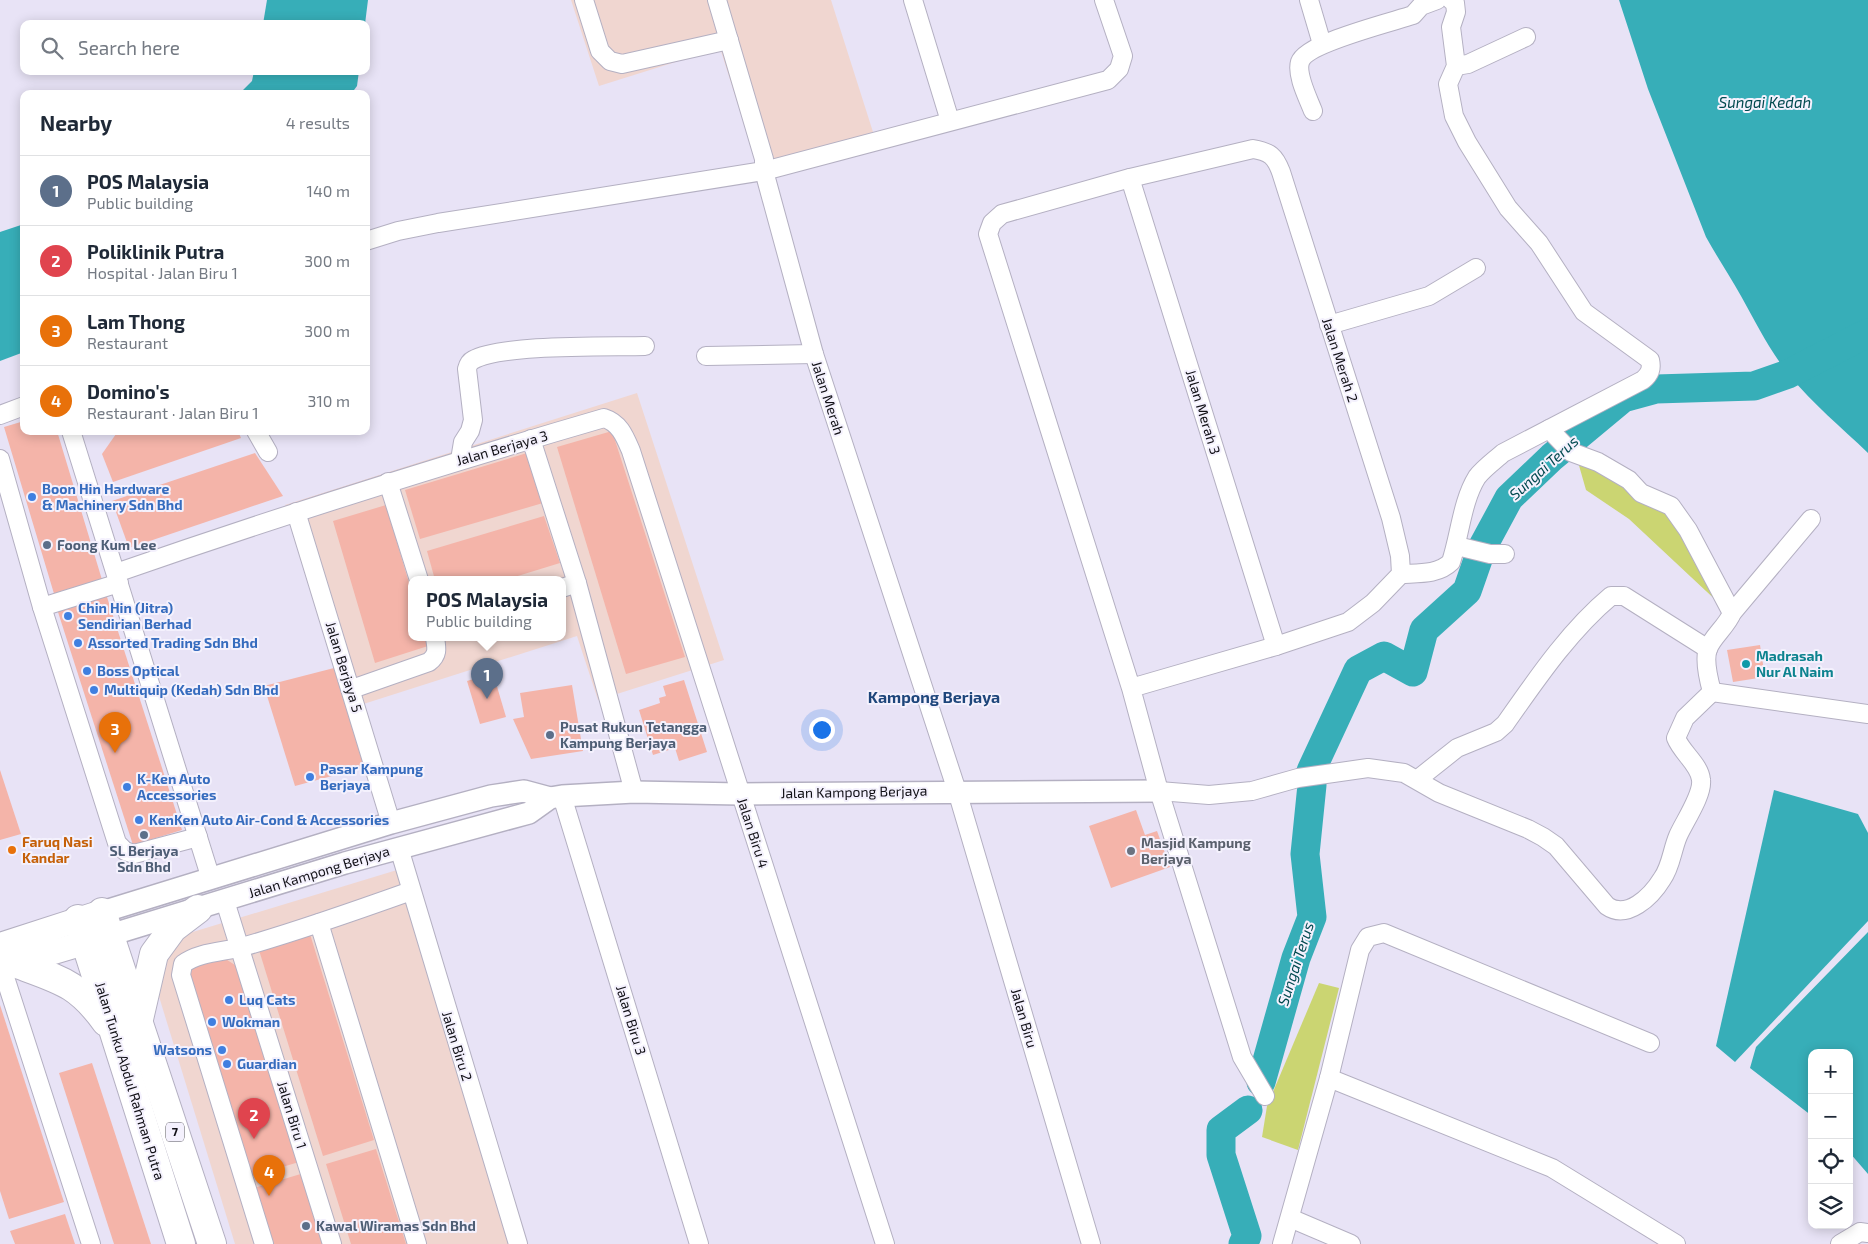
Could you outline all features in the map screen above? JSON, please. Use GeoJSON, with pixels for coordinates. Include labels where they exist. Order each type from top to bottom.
{"type":"FeatureCollection","features":[{"type":"Feature","properties":{"kind":"main road"},"geometry":{"type":"LineString","coordinates":[[139,1021],[154,954],[173,928],[198,909]]}},
{"type":"Feature","properties":{"kind":"main road"},"geometry":{"type":"LineString","coordinates":[[5,961],[94,927]]}},
{"type":"Feature","properties":{"kind":"main road","name":"Jalan Tunku Abdul Rahman Putra"},"geometry":{"type":"LineString","coordinates":[[94,927],[139,1021],[212,1244]]}},
{"type":"Feature","properties":{"kind":"main road","name":"Jalan Tunku Abdul Rahman Putra"},"geometry":{"type":"LineString","coordinates":[[94,927],[116,1036],[181,1244]]}},
{"type":"Feature","properties":{"kind":"main road"},"geometry":{"type":"LineString","coordinates":[[5,961],[64,981],[80,991],[94,1006],[116,1036]]}},
{"type":"Feature","properties":{"kind":"street"},"geometry":{"type":"LineString","coordinates":[[584,0],[600,51],[610,61],[622,64],[729,40]]}},
{"type":"Feature","properties":{"kind":"street","name":"Jalan Merah"},"geometry":{"type":"LineString","coordinates":[[717,0],[764,159],[764,170],[814,354],[957,791]]}},
{"type":"Feature","properties":{"kind":"street"},"geometry":{"type":"LineString","coordinates":[[913,0],[950,121]]}},
{"type":"Feature","properties":{"kind":"street"},"geometry":{"type":"LineString","coordinates":[[370,240],[398,230],[764,170],[1108,80],[1119,70],[1123,56],[1104,0]]}},
{"type":"Feature","properties":{"kind":"street"},"geometry":{"type":"LineString","coordinates":[[1309,0],[1322,44]]}},
{"type":"Feature","properties":{"kind":"street"},"geometry":{"type":"LineString","coordinates":[[1313,111],[1300,72],[1300,63],[1304,55],[1322,44],[1413,15],[1421,6],[1437,0]]}},
{"type":"Feature","properties":{"kind":"street"},"geometry":{"type":"LineString","coordinates":[[1265,1096],[1242,1057],[1159,791],[1131,688],[1276,646],[1348,622],[1373,603],[1401,574],[1445,569],[1463,547],[1470,491],[1478,476],[1503,454],[1552,433],[1642,380],[1649,374],[1652,367],[1650,360],[1584,312],[1539,243],[1508,208],[1467,142],[1454,116],[1448,84],[1456,66],[1451,27],[1456,4]]}},
{"type":"Feature","properties":{"kind":"street"},"geometry":{"type":"LineString","coordinates":[[1456,66],[1468,64],[1526,37]]}},
{"type":"Feature","properties":{"kind":"street","name":"Jalan Merah 2"},"geometry":{"type":"LineString","coordinates":[[1131,688],[988,234],[992,222],[1002,214],[1130,178],[1253,149],[1266,151],[1276,158],[1391,518],[1400,556],[1401,574]]}},
{"type":"Feature","properties":{"kind":"street","name":"Jalan Merah 3"},"geometry":{"type":"LineString","coordinates":[[1130,178],[1276,646]]}},
{"type":"Feature","properties":{"kind":"street"},"geometry":{"type":"LineString","coordinates":[[1329,325],[1429,296],[1476,268]]}},
{"type":"Feature","properties":{"kind":"street"},"geometry":{"type":"LineString","coordinates":[[460,460],[463,442],[470,431],[472,420],[467,369],[468,363],[473,359],[507,351],[645,346]]}},
{"type":"Feature","properties":{"kind":"street"},"geometry":{"type":"LineString","coordinates":[[706,356],[814,354]]}},
{"type":"Feature","properties":{"kind":"street"},"geometry":{"type":"LineString","coordinates":[[0,415],[20,408]]}},
{"type":"Feature","properties":{"kind":"street","name":"Jalan Berjaya 3"},"geometry":{"type":"LineString","coordinates":[[42,607],[296,512],[388,482],[604,418],[616,424]]}},
{"type":"Feature","properties":{"kind":"street","name":"Jalan Biru 4"},"geometry":{"type":"LineString","coordinates":[[616,424],[626,437],[631,451],[885,1244]]}},
{"type":"Feature","properties":{"kind":"street"},"geometry":{"type":"LineString","coordinates":[[1552,433],[1571,452],[1598,462],[1628,480],[1641,493],[1671,506],[1688,530],[1732,613]]}},
{"type":"Feature","properties":{"kind":"street"},"geometry":{"type":"LineString","coordinates":[[73,435],[212,879]]}},
{"type":"Feature","properties":{"kind":"street"},"geometry":{"type":"LineString","coordinates":[[258,435],[268,452]]}},
{"type":"Feature","properties":{"kind":"street"},"geometry":{"type":"LineString","coordinates":[[532,439],[569,585],[634,792]]}},
{"type":"Feature","properties":{"kind":"street"},"geometry":{"type":"LineString","coordinates":[[0,459],[42,607],[117,843],[125,851],[134,854],[198,837]]}},
{"type":"Feature","properties":{"kind":"street"},"geometry":{"type":"LineString","coordinates":[[388,482],[418,576]]}},
{"type":"Feature","properties":{"kind":"street","name":"Jalan Berjaya 5"},"geometry":{"type":"LineString","coordinates":[[296,512],[392,823]]}},
{"type":"Feature","properties":{"kind":"street"},"geometry":{"type":"LineString","coordinates":[[1712,692],[1708,675],[1708,649],[1728,622],[1732,613],[1811,519]]}},
{"type":"Feature","properties":{"kind":"street"},"geometry":{"type":"LineString","coordinates":[[1463,547],[1497,554]]}},
{"type":"Feature","properties":{"kind":"street"},"geometry":{"type":"LineString","coordinates":[[1418,779],[1457,748],[1496,732],[1504,724],[1547,665],[1590,616],[1611,596],[1616,594],[1628,599],[1708,649]]}},
{"type":"Feature","properties":{"kind":"street"},"geometry":{"type":"LineString","coordinates":[[352,689],[428,662],[435,658],[436,644]]}},
{"type":"Feature","properties":{"kind":"street"},"geometry":{"type":"LineString","coordinates":[[1159,791],[1209,795],[1252,791],[1298,778],[1368,768],[1394,771],[1418,779],[1439,793],[1528,829],[1543,838],[1556,846],[1607,906],[1613,910],[1627,911],[1650,893],[1662,880],[1677,837],[1700,791],[1702,781],[1699,773],[1679,746],[1676,738],[1685,718],[1712,692]]}},
{"type":"Feature","properties":{"kind":"street"},"geometry":{"type":"LineString","coordinates":[[1712,692],[1868,714]]}},
{"type":"Feature","properties":{"kind":"street","name":"Jalan Kampong Berjaya"},"geometry":{"type":"LineString","coordinates":[[94,927],[212,879],[392,823],[491,796],[524,791],[556,797],[634,792],[740,794],[1159,791]]}},
{"type":"Feature","properties":{"kind":"street","name":"Jalan Biru"},"geometry":{"type":"LineString","coordinates":[[957,791],[1091,1244]]}},
{"type":"Feature","properties":{"kind":"street","name":"Jalan Kampong Berjaya"},"geometry":{"type":"LineString","coordinates":[[94,927],[198,909],[399,848],[529,813],[556,797]]}},
{"type":"Feature","properties":{"kind":"street","name":"Jalan Biru 3"},"geometry":{"type":"LineString","coordinates":[[556,797],[699,1244]]}},
{"type":"Feature","properties":{"kind":"street"},"geometry":{"type":"LineString","coordinates":[[392,823],[399,848]]}},
{"type":"Feature","properties":{"kind":"street","name":"Jalan Biru 2"},"geometry":{"type":"LineString","coordinates":[[399,848],[410,891],[518,1244]]}},
{"type":"Feature","properties":{"kind":"street"},"geometry":{"type":"LineString","coordinates":[[264,1244],[181,975],[183,964],[191,958],[240,948],[410,891]]}},
{"type":"Feature","properties":{"kind":"street","name":"Jalan Biru 1"},"geometry":{"type":"LineString","coordinates":[[225,901],[332,1244]]}},
{"type":"Feature","properties":{"kind":"street"},"geometry":{"type":"LineString","coordinates":[[319,923],[417,1244]]}},
{"type":"Feature","properties":{"kind":"street"},"geometry":{"type":"LineString","coordinates":[[1282,1244],[1329,1078],[1360,950],[1368,937],[1384,933],[1650,1043]]}},
{"type":"Feature","properties":{"kind":"street"},"geometry":{"type":"LineString","coordinates":[[5,961],[91,1244]]}},
{"type":"Feature","properties":{"kind":"street"},"geometry":{"type":"LineString","coordinates":[[1329,1078],[1552,1168],[1676,1244]]}},
{"type":"Feature","properties":{"kind":"street"},"geometry":{"type":"LineString","coordinates":[[1290,1218],[1351,1244]]}},
{"type":"Feature","properties":{"kind":"street"},"geometry":{"type":"LineString","coordinates":[[1840,1244],[1864,1232]]}},
{"type":"Feature","properties":{"kind":"shaded area"},"geometry":{"type":"Polygon","coordinates":[[[571,0],[831,0],[873,132],[758,168],[720,48],[599,86],[571,0]]]}},
{"type":"Feature","properties":{"kind":"shaded area"},"geometry":{"type":"Polygon","coordinates":[[[637,393],[724,660],[598,700],[577,636],[566,640],[566,576],[408,576],[408,641],[561,641],[351,708],[285,505],[637,393]]]}},
{"type":"Feature","properties":{"kind":"shaded area"},"geometry":{"type":"Polygon","coordinates":[[[397,870],[512,1244],[235,1244],[153,977],[173,938],[397,870]]]}},
{"type":"Feature","properties":{"kind":"green space"},"geometry":{"type":"Polygon","coordinates":[[[1589,460],[1667,510],[1722,606],[1629,519],[1586,490],[1578,462],[1589,460]]]}},
{"type":"Feature","properties":{"kind":"green space"},"geometry":{"type":"Polygon","coordinates":[[[1319,983],[1339,988],[1298,1150],[1262,1137],[1267,1106],[1319,983]]]}},
{"type":"Feature","properties":{"kind":"water"},"geometry":{"type":"Polygon","coordinates":[[[267,0],[368,0],[366,20],[264,20],[267,0]]]}},
{"type":"Feature","properties":{"kind":"water","name":"Sungai Kedah"},"geometry":{"type":"Polygon","coordinates":[[[1619,0],[1868,0],[1868,453],[1808,396],[1782,366],[1763,337],[1706,237],[1648,89],[1619,0]]]}},
{"type":"Feature","properties":{"kind":"water"},"geometry":{"type":"Polygon","coordinates":[[[253,75],[358,75],[357,86],[354,90],[243,90],[252,81],[253,75]]]}},
{"type":"Feature","properties":{"kind":"water"},"geometry":{"type":"Polygon","coordinates":[[[20,225],[20,354],[0,361],[0,232],[20,225]]]}},
{"type":"Feature","properties":{"kind":"water"},"geometry":{"type":"Polygon","coordinates":[[[1774,790],[1858,814],[1868,833],[1868,921],[1735,1062],[1716,1046],[1774,790]]]}},
{"type":"Feature","properties":{"kind":"water"},"geometry":{"type":"Polygon","coordinates":[[[1868,932],[1868,1174],[1853,1157],[1853,1049],[1808,1049],[1808,1113],[1750,1068],[1756,1047],[1868,932]]]}},
{"type":"Feature","properties":{"kind":"building"},"geometry":{"type":"Polygon","coordinates":[[[20,422],[20,435],[58,435],[103,583],[55,597],[4,427],[20,422]]]}},
{"type":"Feature","properties":{"kind":"building"},"geometry":{"type":"Polygon","coordinates":[[[612,431],[685,657],[626,674],[557,447],[612,431]]]}},
{"type":"Feature","properties":{"kind":"building"},"geometry":{"type":"Polygon","coordinates":[[[115,435],[240,435],[241,438],[113,482],[102,454],[115,435]]]}},
{"type":"Feature","properties":{"kind":"building"},"geometry":{"type":"Polygon","coordinates":[[[255,453],[283,496],[129,548],[112,501],[255,453]]]}},
{"type":"Feature","properties":{"kind":"building"},"geometry":{"type":"Polygon","coordinates":[[[527,453],[543,503],[420,539],[405,490],[527,453]]]}},
{"type":"Feature","properties":{"kind":"building"},"geometry":{"type":"Polygon","coordinates":[[[386,505],[408,579],[408,641],[426,641],[428,646],[375,663],[333,521],[386,505]]]}},
{"type":"Feature","properties":{"kind":"building"},"geometry":{"type":"Polygon","coordinates":[[[544,516],[560,563],[518,576],[434,576],[427,551],[544,516]]]}},
{"type":"Feature","properties":{"kind":"building"},"geometry":{"type":"Polygon","coordinates":[[[106,594],[182,830],[133,845],[57,609],[106,594]]]}},
{"type":"Feature","properties":{"kind":"building","name":"Madrasah Nur Al Naim"},"geometry":{"type":"Polygon","coordinates":[[[1760,645],[1765,677],[1733,682],[1727,650],[1760,645]]]}},
{"type":"Feature","properties":{"kind":"building"},"geometry":{"type":"Polygon","coordinates":[[[334,668],[365,767],[295,786],[264,686],[334,668]]]}},
{"type":"Feature","properties":{"kind":"building"},"geometry":{"type":"Polygon","coordinates":[[[493,673],[506,717],[480,724],[467,681],[493,673]]]}},
{"type":"Feature","properties":{"kind":"building"},"geometry":{"type":"Polygon","coordinates":[[[684,680],[707,752],[679,761],[675,748],[653,755],[639,710],[660,703],[659,698],[666,696],[663,686],[684,680]]]}},
{"type":"Feature","properties":{"kind":"building","name":"Pusat Rukun Tetangga Kampung Berjaya"},"geometry":{"type":"Polygon","coordinates":[[[572,685],[583,751],[531,759],[513,719],[524,717],[520,693],[572,685]]]}},
{"type":"Feature","properties":{"kind":"building"},"geometry":{"type":"Polygon","coordinates":[[[0,770],[21,834],[0,840],[0,770]]]}},
{"type":"Feature","properties":{"kind":"building","name":"Masjid Kampung Berjaya"},"geometry":{"type":"Polygon","coordinates":[[[1136,810],[1145,835],[1157,831],[1170,867],[1111,888],[1089,826],[1136,810]]]}},
{"type":"Feature","properties":{"kind":"building"},"geometry":{"type":"Polygon","coordinates":[[[309,931],[374,1140],[323,1156],[258,947],[309,931]]]}},
{"type":"Feature","properties":{"kind":"building"},"geometry":{"type":"Polygon","coordinates":[[[218,954],[238,967],[299,1162],[249,1177],[188,982],[191,962],[218,954]]]}},
{"type":"Feature","properties":{"kind":"building"},"geometry":{"type":"Polygon","coordinates":[[[0,1005],[64,1202],[9,1219],[0,1191],[0,1005]]]}},
{"type":"Feature","properties":{"kind":"building"},"geometry":{"type":"Polygon","coordinates":[[[92,1063],[151,1244],[114,1244],[59,1073],[92,1063]]]}},
{"type":"Feature","properties":{"kind":"building"},"geometry":{"type":"Polygon","coordinates":[[[376,1149],[406,1244],[351,1244],[326,1164],[376,1149]]]}},
{"type":"Feature","properties":{"kind":"building"},"geometry":{"type":"Polygon","coordinates":[[[304,1173],[326,1244],[272,1244],[254,1188],[304,1173]]]}},
{"type":"Feature","properties":{"kind":"building"},"geometry":{"type":"Polygon","coordinates":[[[65,1214],[75,1244],[15,1244],[10,1231],[65,1214]]]}},
{"type":"Feature","properties":{"kind":"waterway","name":"Sungai Terus"},"geometry":{"type":"LineString","coordinates":[[1311,771],[1358,670],[1384,656],[1413,672],[1424,630],[1467,591],[1482,548],[1509,498],[1552,457],[1623,398],[1656,389],[1754,386],[1788,374],[1868,333]]}},
{"type":"Feature","properties":{"kind":"waterway","name":"Sungai Terus"},"geometry":{"type":"LineString","coordinates":[[1261,1082],[1296,958],[1312,917],[1305,854],[1312,785]]}},
{"type":"Feature","properties":{"kind":"waterway","name":"Sungai Terus"},"geometry":{"type":"LineString","coordinates":[[1243,1244],[1247,1236],[1221,1155],[1221,1130],[1248,1110]]}},
{"type":"Feature","properties":{"kind":"place","name":"Boon Hin Hardware & Machinery Sdn Bhd"},"geometry":{"type":"Point","coordinates":[32,497]}},
{"type":"Feature","properties":{"kind":"place","name":"Foong Kum Lee"},"geometry":{"type":"Point","coordinates":[47,545]}},
{"type":"Feature","properties":{"kind":"place","name":"Chin Hin (Jitra) Sendirian Berhad"},"geometry":{"type":"Point","coordinates":[68,616]}},
{"type":"Feature","properties":{"kind":"place","name":"Assorted Trading Sdn Bhd"},"geometry":{"type":"Point","coordinates":[78,643]}},
{"type":"Feature","properties":{"kind":"place","name":"Madrasah Nur Al Naim"},"geometry":{"type":"Point","coordinates":[1746,664]}},
{"type":"Feature","properties":{"kind":"place","name":"Boss Optical"},"geometry":{"type":"Point","coordinates":[87,671]}},
{"type":"Feature","properties":{"kind":"place","name":"Multiquip (Kedah) Sdn Bhd"},"geometry":{"type":"Point","coordinates":[94,690]}},
{"type":"Feature","properties":{"kind":"place","name":"POS Malaysia"},"geometry":{"type":"Point","coordinates":[487,699]}},
{"type":"Feature","properties":{"kind":"place","name":"Pusat Rukun Tetangga Kampung Berjaya"},"geometry":{"type":"Point","coordinates":[550,735]}},
{"type":"Feature","properties":{"kind":"place","name":"Lam Thong"},"geometry":{"type":"Point","coordinates":[115,753]}},
{"type":"Feature","properties":{"kind":"place","name":"Pasar Kampung Berjaya"},"geometry":{"type":"Point","coordinates":[310,777]}},
{"type":"Feature","properties":{"kind":"place","name":"K-Ken Auto Accessories"},"geometry":{"type":"Point","coordinates":[127,787]}},
{"type":"Feature","properties":{"kind":"place","name":"KenKen Auto Air-Cond & Accessories"},"geometry":{"type":"Point","coordinates":[139,820]}},
{"type":"Feature","properties":{"kind":"place","name":"SL Berjaya Sdn Bhd"},"geometry":{"type":"Point","coordinates":[144,835]}},
{"type":"Feature","properties":{"kind":"place","name":"Faruq Nasi Kandar"},"geometry":{"type":"Point","coordinates":[12,850]}},
{"type":"Feature","properties":{"kind":"place","name":"Masjid Kampung Berjaya"},"geometry":{"type":"Point","coordinates":[1131,851]}},
{"type":"Feature","properties":{"kind":"place","name":"Luq Cats"},"geometry":{"type":"Point","coordinates":[229,1000]}},
{"type":"Feature","properties":{"kind":"place","name":"Wokman"},"geometry":{"type":"Point","coordinates":[212,1022]}},
{"type":"Feature","properties":{"kind":"place","name":"Watsons"},"geometry":{"type":"Point","coordinates":[222,1050]}},
{"type":"Feature","properties":{"kind":"place","name":"Guardian"},"geometry":{"type":"Point","coordinates":[227,1064]}},
{"type":"Feature","properties":{"kind":"place","name":"Poliklinik Putra"},"geometry":{"type":"Point","coordinates":[254,1139]}},
{"type":"Feature","properties":{"kind":"place","name":"Domino's"},"geometry":{"type":"Point","coordinates":[269,1196]}},
{"type":"Feature","properties":{"kind":"place","name":"Kawal Wiramas Sdn Bhd"},"geometry":{"type":"Point","coordinates":[306,1226]}},
{"type":"Feature","properties":{"kind":"district","name":"Kampong Berjaya"},"geometry":{"type":"Point","coordinates":[934,697]}}]}
